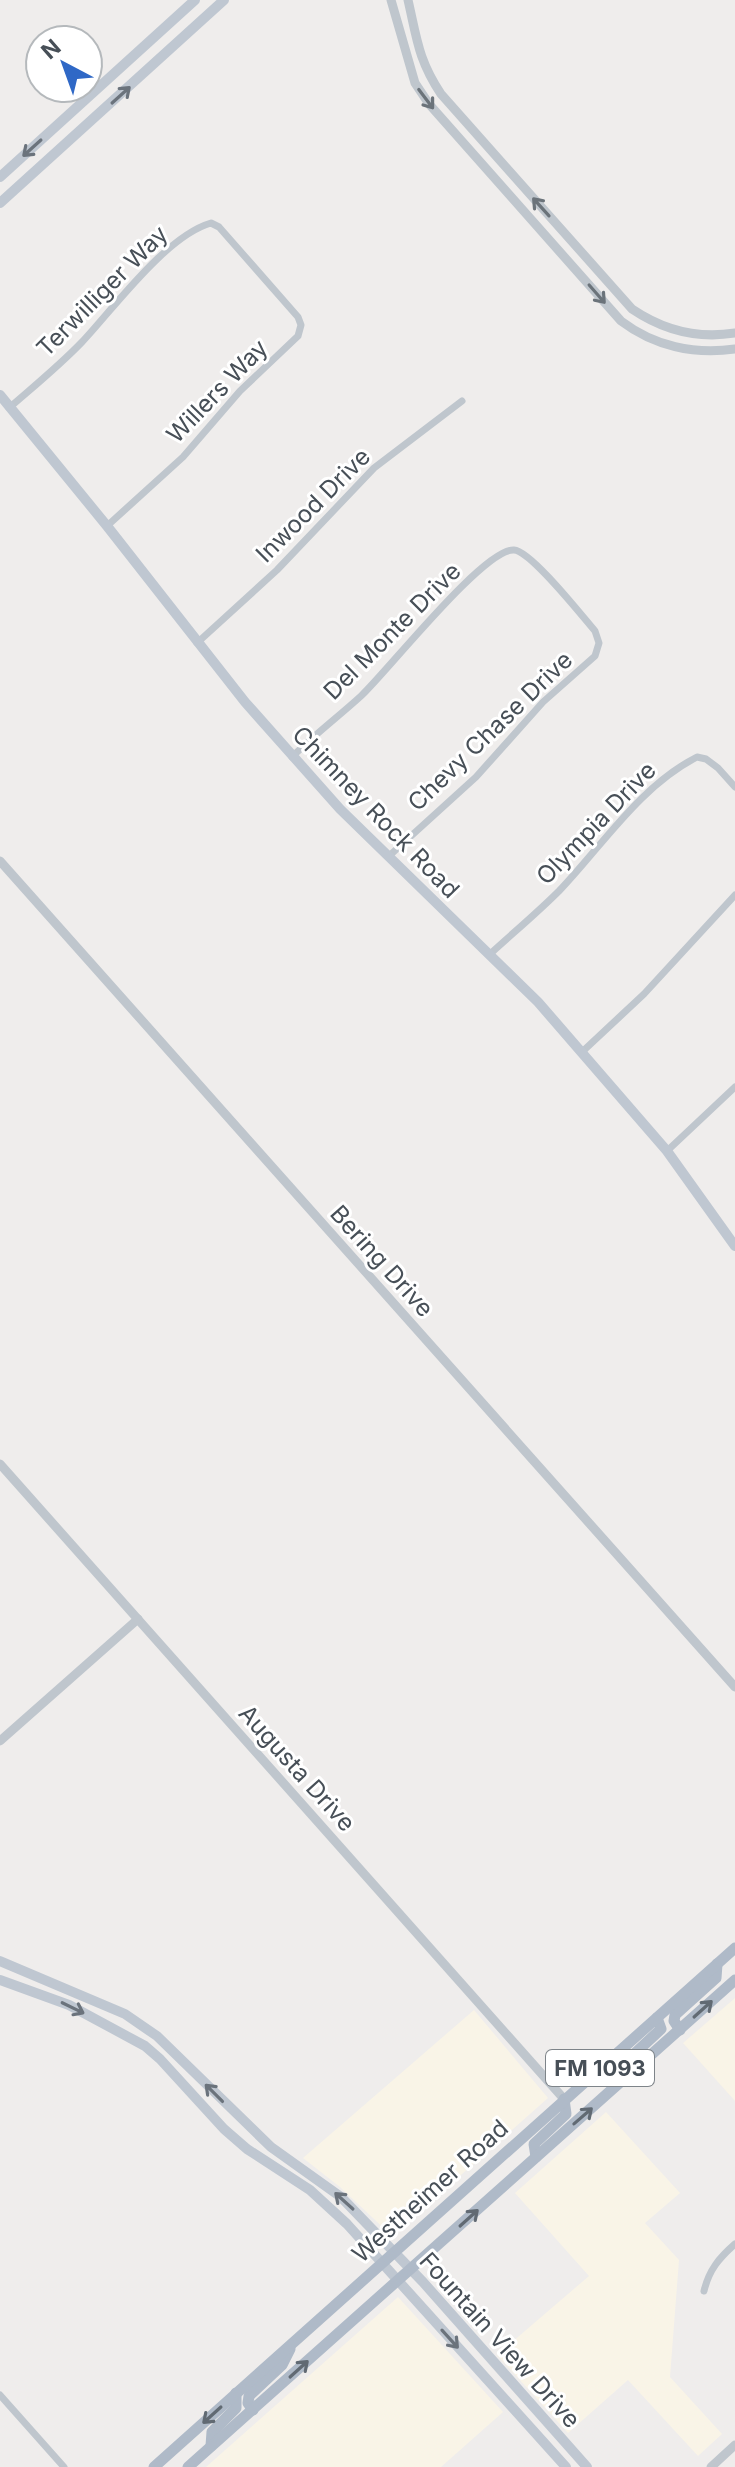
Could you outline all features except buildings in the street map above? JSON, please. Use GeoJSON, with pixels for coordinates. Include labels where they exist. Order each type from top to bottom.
{"type":"FeatureCollection","features":[{"type":"Feature","properties":{"kind":"main road"},"geometry":{"type":"LineString","coordinates":[[0,177],[195,0]]}},
{"type":"Feature","properties":{"kind":"main road"},"geometry":{"type":"LineString","coordinates":[[0,203],[224,0]]}},
{"type":"Feature","properties":{"kind":"main road"},"geometry":{"type":"LineString","coordinates":[[153,40],[166,54]]}},
{"type":"Feature","properties":{"kind":"main road"},"geometry":{"type":"LineString","coordinates":[[52,130],[65,145]]}},
{"type":"Feature","properties":{"kind":"main road","name":"Chimney Rock Road"},"geometry":{"type":"LineString","coordinates":[[0,395],[292,757],[340,809],[490,954],[582,1052],[667,1151],[735,1246]]}},
{"type":"Feature","properties":{"kind":"main road","name":"Westheimer Road"},"geometry":{"type":"LineString","coordinates":[[155,2467],[735,1948]]}},
{"type":"Feature","properties":{"kind":"main road","name":"Fountain View Drive"},"geometry":{"type":"LineString","coordinates":[[0,1961],[125,2014],[157,2036],[271,2147],[341,2197],[396,2253],[587,2467]]}},
{"type":"Feature","properties":{"kind":"main road"},"geometry":{"type":"LineString","coordinates":[[680,2030],[674,2021],[675,2015],[716,1978],[717,1964]]}},
{"type":"Feature","properties":{"kind":"main road","name":"Fountain View Drive"},"geometry":{"type":"LineString","coordinates":[[0,1980],[69,2005],[145,2046],[224,2129],[261,2159],[310,2190],[347,2224],[566,2467]]}},
{"type":"Feature","properties":{"kind":"main road","name":"Westheimer Road"},"geometry":{"type":"LineString","coordinates":[[188,2467],[735,1980]]}},
{"type":"Feature","properties":{"kind":"main road"},"geometry":{"type":"LineString","coordinates":[[629,2074],[631,2057],[661,2029],[657,2018]]}},
{"type":"Feature","properties":{"kind":"main road"},"geometry":{"type":"LineString","coordinates":[[160,2059],[170,2049]]}},
{"type":"Feature","properties":{"kind":"main road"},"geometry":{"type":"LineString","coordinates":[[536,2157],[534,2144],[566,2114],[564,2099]]}},
{"type":"Feature","properties":{"kind":"main road"},"geometry":{"type":"LineString","coordinates":[[261,2159],[271,2147]]}},
{"type":"Feature","properties":{"kind":"main road"},"geometry":{"type":"LineString","coordinates":[[276,2169],[285,2157]]}},
{"type":"Feature","properties":{"kind":"main road"},"geometry":{"type":"LineString","coordinates":[[253,2410],[248,2403],[249,2396],[282,2365],[291,2345]]}},
{"type":"Feature","properties":{"kind":"main road"},"geometry":{"type":"LineString","coordinates":[[507,2402],[519,2392]]}},
{"type":"Feature","properties":{"kind":"main road"},"geometry":{"type":"LineString","coordinates":[[211,2446],[212,2432],[236,2408],[236,2393]]}},
{"type":"Feature","properties":{"kind":"street"},"geometry":{"type":"LineString","coordinates":[[391,0],[405,57],[415,83],[429,104],[621,321],[667,345],[709,352],[735,349]]}},
{"type":"Feature","properties":{"kind":"street"},"geometry":{"type":"LineString","coordinates":[[408,0],[425,71],[441,94],[632,309],[647,319],[691,334],[735,333]]}},
{"type":"Feature","properties":{"kind":"street"},"geometry":{"type":"LineString","coordinates":[[405,57],[419,52]]}},
{"type":"Feature","properties":{"kind":"street"},"geometry":{"type":"LineString","coordinates":[[505,189],[513,176]]}},
{"type":"Feature","properties":{"kind":"street","name":"Terwilliger Way"},"geometry":{"type":"LineString","coordinates":[[9,408],[82,342],[153,264],[201,226],[211,223],[219,227],[259,273]]}},
{"type":"Feature","properties":{"kind":"street","name":"Willers Way"},"geometry":{"type":"LineString","coordinates":[[107,526],[183,457],[240,391],[298,336],[301,325],[298,317],[259,273]]}},
{"type":"Feature","properties":{"kind":"street"},"geometry":{"type":"LineString","coordinates":[[667,345],[671,329]]}},
{"type":"Feature","properties":{"kind":"street","name":"Inwood Drive"},"geometry":{"type":"LineString","coordinates":[[197,643],[277,570],[374,468],[462,401]]}},
{"type":"Feature","properties":{"kind":"street","name":"Del Monte Drive"},"geometry":{"type":"LineString","coordinates":[[292,757],[371,686],[458,589],[503,552],[514,550],[525,554],[560,591]]}},
{"type":"Feature","properties":{"kind":"street","name":"Chevy Chase Drive"},"geometry":{"type":"LineString","coordinates":[[389,856],[476,777],[543,702],[595,656],[599,643],[595,631],[560,591]]}},
{"type":"Feature","properties":{"kind":"street","name":"Olympia Drive"},"geometry":{"type":"LineString","coordinates":[[490,954],[559,891],[614,828],[681,765],[697,757],[706,759],[735,787]]}},
{"type":"Feature","properties":{"kind":"street","name":"Bering Drive"},"geometry":{"type":"LineString","coordinates":[[0,861],[735,1687]]}},
{"type":"Feature","properties":{"kind":"street"},"geometry":{"type":"LineString","coordinates":[[582,1052],[644,994],[735,895]]}},
{"type":"Feature","properties":{"kind":"street"},"geometry":{"type":"LineString","coordinates":[[667,1151],[735,1087]]}},
{"type":"Feature","properties":{"kind":"street","name":"Augusta Drive"},"geometry":{"type":"LineString","coordinates":[[0,1464],[564,2099]]}},
{"type":"Feature","properties":{"kind":"street"},"geometry":{"type":"LineString","coordinates":[[0,1741],[138,1619]]}},
{"type":"Feature","properties":{"kind":"street"},"geometry":{"type":"LineString","coordinates":[[704,2291],[707,2276],[735,2244]]}},
{"type":"Feature","properties":{"kind":"street"},"geometry":{"type":"LineString","coordinates":[[0,2395],[64,2467]]}},
{"type":"Feature","properties":{"kind":"street"},"geometry":{"type":"LineString","coordinates":[[711,2467],[735,2445]]}},
{"type":"Feature","properties":{"kind":"shaded area"},"geometry":{"type":"Polygon","coordinates":[[[735,1998],[735,2101],[683,2043],[735,1998]]]}},
{"type":"Feature","properties":{"kind":"shaded area"},"geometry":{"type":"Polygon","coordinates":[[[474,2010],[548,2098],[392,2236],[340,2187],[303,2158],[474,2010]]]}},
{"type":"Feature","properties":{"kind":"shaded area"},"geometry":{"type":"Polygon","coordinates":[[[606,2112],[680,2193],[645,2223],[679,2260],[670,2377],[722,2434],[698,2456],[628,2380],[568,2433],[497,2355],[589,2276],[515,2193],[606,2112]]]}},
{"type":"Feature","properties":{"kind":"shaded area"},"geometry":{"type":"Polygon","coordinates":[[[398,2297],[503,2412],[441,2467],[206,2467],[398,2297]]]}}]}
